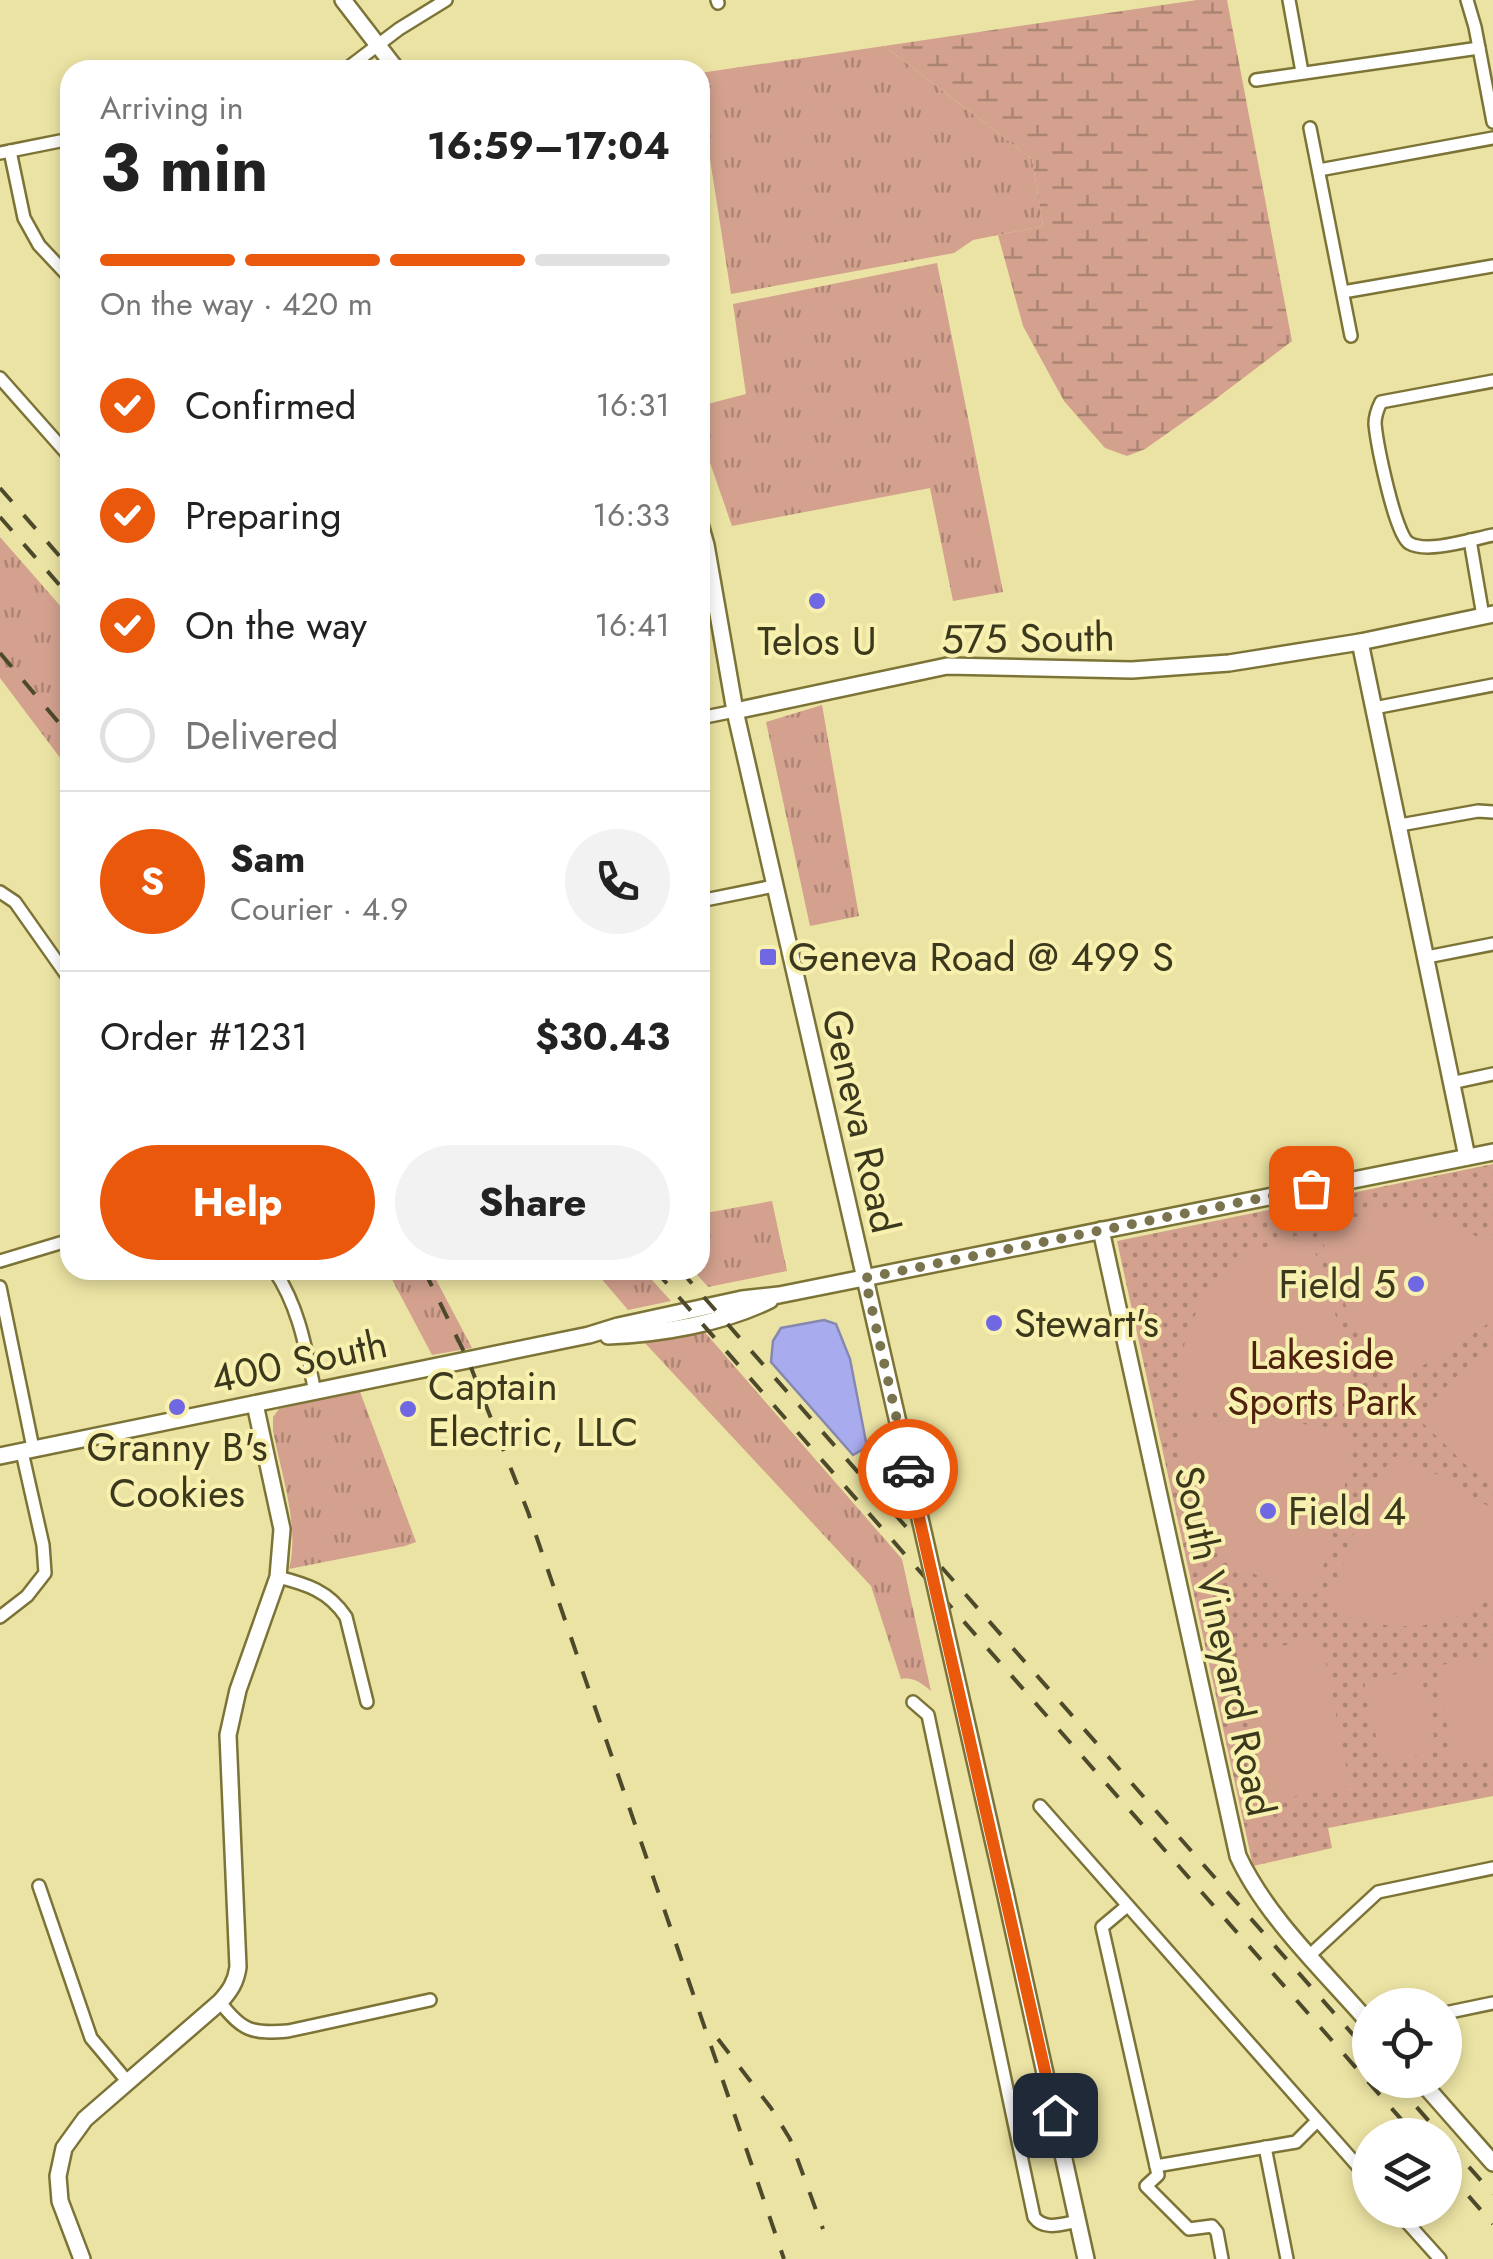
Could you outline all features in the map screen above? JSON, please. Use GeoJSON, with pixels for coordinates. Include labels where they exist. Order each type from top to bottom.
{"type":"FeatureCollection","features":[{"type":"Feature","properties":{"kind":"street"},"geometry":{"type":"LineString","coordinates":[[343,0],[389,60]]}},
{"type":"Feature","properties":{"kind":"street"},"geometry":{"type":"LineString","coordinates":[[359,60],[446,0]]}},
{"type":"Feature","properties":{"kind":"street"},"geometry":{"type":"LineString","coordinates":[[1290,0],[1302,72]]}},
{"type":"Feature","properties":{"kind":"street"},"geometry":{"type":"LineString","coordinates":[[1467,0],[1493,122]]}},
{"type":"Feature","properties":{"kind":"street"},"geometry":{"type":"LineString","coordinates":[[1256,80],[1479,48]]}},
{"type":"Feature","properties":{"kind":"street"},"geometry":{"type":"LineString","coordinates":[[1310,128],[1351,336]]}},
{"type":"Feature","properties":{"kind":"street"},"geometry":{"type":"LineString","coordinates":[[1319,170],[1493,138]]}},
{"type":"Feature","properties":{"kind":"street"},"geometry":{"type":"LineString","coordinates":[[60,141],[5,152],[24,218],[40,245],[60,267]]}},
{"type":"Feature","properties":{"kind":"street"},"geometry":{"type":"LineString","coordinates":[[1343,292],[1493,266]]}},
{"type":"Feature","properties":{"kind":"street"},"geometry":{"type":"LineString","coordinates":[[0,378],[60,446]]}},
{"type":"Feature","properties":{"kind":"street"},"geometry":{"type":"LineString","coordinates":[[1493,381],[1381,402],[1376,414],[1391,502],[1402,537],[1411,545],[1424,548],[1493,535]]}},
{"type":"Feature","properties":{"kind":"street"},"geometry":{"type":"LineString","coordinates":[[1470,540],[1488,615]]}},
{"type":"Feature","properties":{"kind":"street","name":"Geneva Road"},"geometry":{"type":"LineString","coordinates":[[710,567],[735,711],[1086,2259]]}},
{"type":"Feature","properties":{"kind":"street","name":"575 South"},"geometry":{"type":"LineString","coordinates":[[710,716],[947,666],[1132,670],[1229,663],[1360,642],[1488,615]]}},
{"type":"Feature","properties":{"kind":"street"},"geometry":{"type":"LineString","coordinates":[[1360,642],[1468,1157]]}},
{"type":"Feature","properties":{"kind":"street"},"geometry":{"type":"LineString","coordinates":[[1374,708],[1493,685]]}},
{"type":"Feature","properties":{"kind":"street"},"geometry":{"type":"LineString","coordinates":[[1400,826],[1478,811],[1493,812]]}},
{"type":"Feature","properties":{"kind":"street"},"geometry":{"type":"LineString","coordinates":[[710,899],[774,886]]}},
{"type":"Feature","properties":{"kind":"street"},"geometry":{"type":"LineString","coordinates":[[0,892],[15,902],[60,966]]}},
{"type":"Feature","properties":{"kind":"street"},"geometry":{"type":"LineString","coordinates":[[1427,956],[1493,944]]}},
{"type":"Feature","properties":{"kind":"street"},"geometry":{"type":"LineString","coordinates":[[1451,1083],[1493,1074]]}},
{"type":"Feature","properties":{"kind":"street","name":"400 South"},"geometry":{"type":"LineString","coordinates":[[0,1456],[589,1335],[742,1299],[779,1295],[1493,1152]]}},
{"type":"Feature","properties":{"kind":"street","name":"South Vineyard Road"},"geometry":{"type":"LineString","coordinates":[[1101,1230],[1238,1856],[1268,1908],[1352,2003]]}},
{"type":"Feature","properties":{"kind":"street"},"geometry":{"type":"LineString","coordinates":[[0,1261],[60,1243]]}},
{"type":"Feature","properties":{"kind":"street"},"geometry":{"type":"LineString","coordinates":[[280,1280],[301,1327],[316,1392]]}},
{"type":"Feature","properties":{"kind":"street"},"geometry":{"type":"LineString","coordinates":[[0,1287],[46,1573],[27,1596],[0,1617]]}},
{"type":"Feature","properties":{"kind":"street"},"geometry":{"type":"LineString","coordinates":[[82,2259],[60,2201],[60,2161],[64,2148],[79,2126],[127,2081],[220,2002],[232,1989],[238,1967],[228,1735],[238,1690],[278,1576],[282,1528],[255,1404]]}},
{"type":"Feature","properties":{"kind":"street"},"geometry":{"type":"LineString","coordinates":[[278,1576],[314,1588],[338,1605],[346,1617],[368,1702]]}},
{"type":"Feature","properties":{"kind":"street"},"geometry":{"type":"LineString","coordinates":[[913,1702],[928,1715],[1034,2217],[1042,2225],[1052,2226],[1078,2221]]}},
{"type":"Feature","properties":{"kind":"street"},"geometry":{"type":"LineString","coordinates":[[1040,1806],[1352,2160]]}},
{"type":"Feature","properties":{"kind":"street"},"geometry":{"type":"LineString","coordinates":[[1310,1955],[1378,1892],[1493,1868]]}},
{"type":"Feature","properties":{"kind":"street"},"geometry":{"type":"LineString","coordinates":[[39,1886],[92,2038],[127,2081]]}},
{"type":"Feature","properties":{"kind":"street"},"geometry":{"type":"LineString","coordinates":[[1127,1906],[1102,1927],[1158,2174],[1146,2186],[1189,2229],[1212,2226],[1217,2232],[1222,2259]]}},
{"type":"Feature","properties":{"kind":"street"},"geometry":{"type":"LineString","coordinates":[[220,2002],[246,2028],[268,2033],[430,2000]]}},
{"type":"Feature","properties":{"kind":"street"},"geometry":{"type":"LineString","coordinates":[[1462,2009],[1493,2002]]}},
{"type":"Feature","properties":{"kind":"street"},"geometry":{"type":"LineString","coordinates":[[1436,2098],[1493,2163]]}},
{"type":"Feature","properties":{"kind":"street"},"geometry":{"type":"LineString","coordinates":[[1156,2166],[1296,2142],[1318,2121]]}},
{"type":"Feature","properties":{"kind":"street"},"geometry":{"type":"LineString","coordinates":[[1265,2148],[1287,2259]]}},
{"type":"Feature","properties":{"kind":"street"},"geometry":{"type":"LineString","coordinates":[[1412,2228],[1440,2259]]}},
{"type":"Feature","properties":{"kind":"green space"},"geometry":{"type":"Polygon","coordinates":[[[1197,0],[1227,0],[1292,341],[1145,449],[1127,456],[1105,448],[1064,401],[1023,326],[998,235],[1043,226],[1032,159],[884,46],[1197,0]]]}},
{"type":"Feature","properties":{"kind":"green space"},"geometry":{"type":"Polygon","coordinates":[[[884,46],[1032,159],[1043,226],[973,240],[954,253],[731,294],[710,159],[710,72],[884,46]]]}},
{"type":"Feature","properties":{"kind":"green space"},"geometry":{"type":"Polygon","coordinates":[[[937,263],[1003,592],[953,601],[930,488],[732,526],[710,463],[710,403],[746,394],[733,304],[937,263]]]}},
{"type":"Feature","properties":{"kind":"green space"},"geometry":{"type":"Polygon","coordinates":[[[0,537],[60,606],[60,758],[0,678],[0,537]]]}},
{"type":"Feature","properties":{"kind":"green space"},"geometry":{"type":"Polygon","coordinates":[[[822,705],[859,916],[810,926],[766,722],[822,705]]]}},
{"type":"Feature","properties":{"kind":"green space","name":"Lakeside Sports Park"},"geometry":{"type":"Polygon","coordinates":[[[1493,1164],[1493,1796],[1328,1828],[1332,1848],[1253,1866],[1117,1241],[1493,1164]]]}},
{"type":"Feature","properties":{"kind":"green space"},"geometry":{"type":"Polygon","coordinates":[[[772,1201],[787,1271],[708,1287],[702,1280],[710,1280],[710,1212],[772,1201]]]}},
{"type":"Feature","properties":{"kind":"green space","name":"Field 5"},"geometry":{"type":"Polygon","coordinates":[[[1401,1210],[1450,1223],[1493,1248],[1493,1320],[1451,1350],[1392,1382],[1382,1380],[1351,1320],[1319,1232],[1359,1216],[1401,1210]]]}},
{"type":"Feature","properties":{"kind":"green space","name":"Field 4"},"geometry":{"type":"Polygon","coordinates":[[[1309,1233],[1338,1323],[1350,1389],[1344,1398],[1278,1409],[1183,1411],[1180,1378],[1184,1347],[1193,1319],[1207,1295],[1226,1273],[1250,1256],[1277,1242],[1309,1233]]]}},
{"type":"Feature","properties":{"kind":"green space"},"geometry":{"type":"Polygon","coordinates":[[[392,1280],[436,1280],[472,1348],[432,1355],[392,1280]]]}},
{"type":"Feature","properties":{"kind":"green space"},"geometry":{"type":"Polygon","coordinates":[[[602,1280],[652,1280],[671,1301],[628,1310],[602,1280]]]}},
{"type":"Feature","properties":{"kind":"green space"},"geometry":{"type":"Polygon","coordinates":[[[702,1329],[902,1559],[931,1691],[914,1680],[901,1679],[871,1586],[644,1342],[702,1329]]]}},
{"type":"Feature","properties":{"kind":"green space","name":"Field 4"},"geometry":{"type":"Polygon","coordinates":[[[1493,1346],[1493,1486],[1422,1422],[1421,1412],[1493,1346]]]}},
{"type":"Feature","properties":{"kind":"green space"},"geometry":{"type":"Polygon","coordinates":[[[359,1389],[416,1542],[289,1569],[291,1518],[273,1417],[279,1409],[359,1389]]]}},
{"type":"Feature","properties":{"kind":"green space","name":"Field 4"},"geometry":{"type":"Polygon","coordinates":[[[1183,1420],[1278,1421],[1345,1429],[1352,1437],[1342,1504],[1315,1594],[1283,1587],[1255,1574],[1211,1536],[1196,1512],[1187,1484],[1182,1453],[1183,1420]]]}},
{"type":"Feature","properties":{"kind":"green space","name":"Field 4"},"geometry":{"type":"Polygon","coordinates":[[[1399,1455],[1459,1486],[1493,1510],[1493,1596],[1455,1618],[1391,1626],[1328,1608],[1359,1519],[1390,1459],[1399,1455]]]}},
{"type":"Feature","properties":{"kind":"green space"},"geometry":{"type":"Polygon","coordinates":[[[1321,1638],[1350,1786],[1266,1802],[1237,1655],[1321,1638]]]}},
{"type":"Feature","properties":{"kind":"green space"},"geometry":{"type":"Polygon","coordinates":[[[1493,1655],[1493,1757],[1454,1765],[1436,1666],[1493,1655]]]}},
{"type":"Feature","properties":{"kind":"green space"},"geometry":{"type":"Polygon","coordinates":[[[1420,1669],[1437,1752],[1382,1764],[1364,1681],[1420,1669]]]}},
{"type":"Feature","properties":{"kind":"water"},"geometry":{"type":"Polygon","coordinates":[[[824,1320],[836,1324],[850,1359],[867,1447],[853,1455],[771,1362],[773,1341],[781,1328],[824,1320]]]}},
{"type":"Feature","properties":{"kind":"railway"},"geometry":{"type":"LineString","coordinates":[[0,488],[60,557]]}},
{"type":"Feature","properties":{"kind":"railway"},"geometry":{"type":"LineString","coordinates":[[0,517],[60,586]]}},
{"type":"Feature","properties":{"kind":"railway"},"geometry":{"type":"LineString","coordinates":[[0,653],[60,724]]}},
{"type":"Feature","properties":{"kind":"railway"},"geometry":{"type":"LineString","coordinates":[[429,1280],[468,1360],[528,1512],[784,2259]]}},
{"type":"Feature","properties":{"kind":"railway"},"geometry":{"type":"LineString","coordinates":[[664,1280],[1400,2118]]}},
{"type":"Feature","properties":{"kind":"railway"},"geometry":{"type":"LineString","coordinates":[[689,1280],[1352,2034]]}},
{"type":"Feature","properties":{"kind":"railway"},"geometry":{"type":"LineString","coordinates":[[718,2039],[790,2139],[823,2229]]}},
{"type":"Feature","properties":{"kind":"railway"},"geometry":{"type":"LineString","coordinates":[[1409,2098],[1426,2118]]}},
{"type":"Feature","properties":{"kind":"railway"},"geometry":{"type":"LineString","coordinates":[[1462,2159],[1493,2194]]}},
{"type":"Feature","properties":{"kind":"railway"},"geometry":{"type":"LineString","coordinates":[[1462,2188],[1493,2224]]}},
{"type":"Feature","properties":{"kind":"way so far"},"geometry":{"type":"LineString","coordinates":[[908,1469],[865,1278],[1311,1188]]}},
{"type":"Feature","properties":{"kind":"place","name":"Telos U"},"geometry":{"type":"Point","coordinates":[817,601]}},
{"type":"Feature","properties":{"kind":"place","name":"Geneva Road @ 499 S"},"geometry":{"type":"Point","coordinates":[768,957]}},
{"type":"Feature","properties":{"kind":"place","name":"Field 5"},"geometry":{"type":"Point","coordinates":[1416,1284]}},
{"type":"Feature","properties":{"kind":"place","name":"Stewart's"},"geometry":{"type":"Point","coordinates":[994,1323]}},
{"type":"Feature","properties":{"kind":"place","name":"Granny B's Cookies"},"geometry":{"type":"Point","coordinates":[177,1407]}},
{"type":"Feature","properties":{"kind":"place","name":"Captain Electric, LLC"},"geometry":{"type":"Point","coordinates":[408,1409]}},
{"type":"Feature","properties":{"kind":"place","name":"Field 4"},"geometry":{"type":"Point","coordinates":[1268,1511]}},
{"type":"Feature","properties":{"kind":"route"},"geometry":{"type":"LineString","coordinates":[[908,1469],[1055,2115]]}}]}
